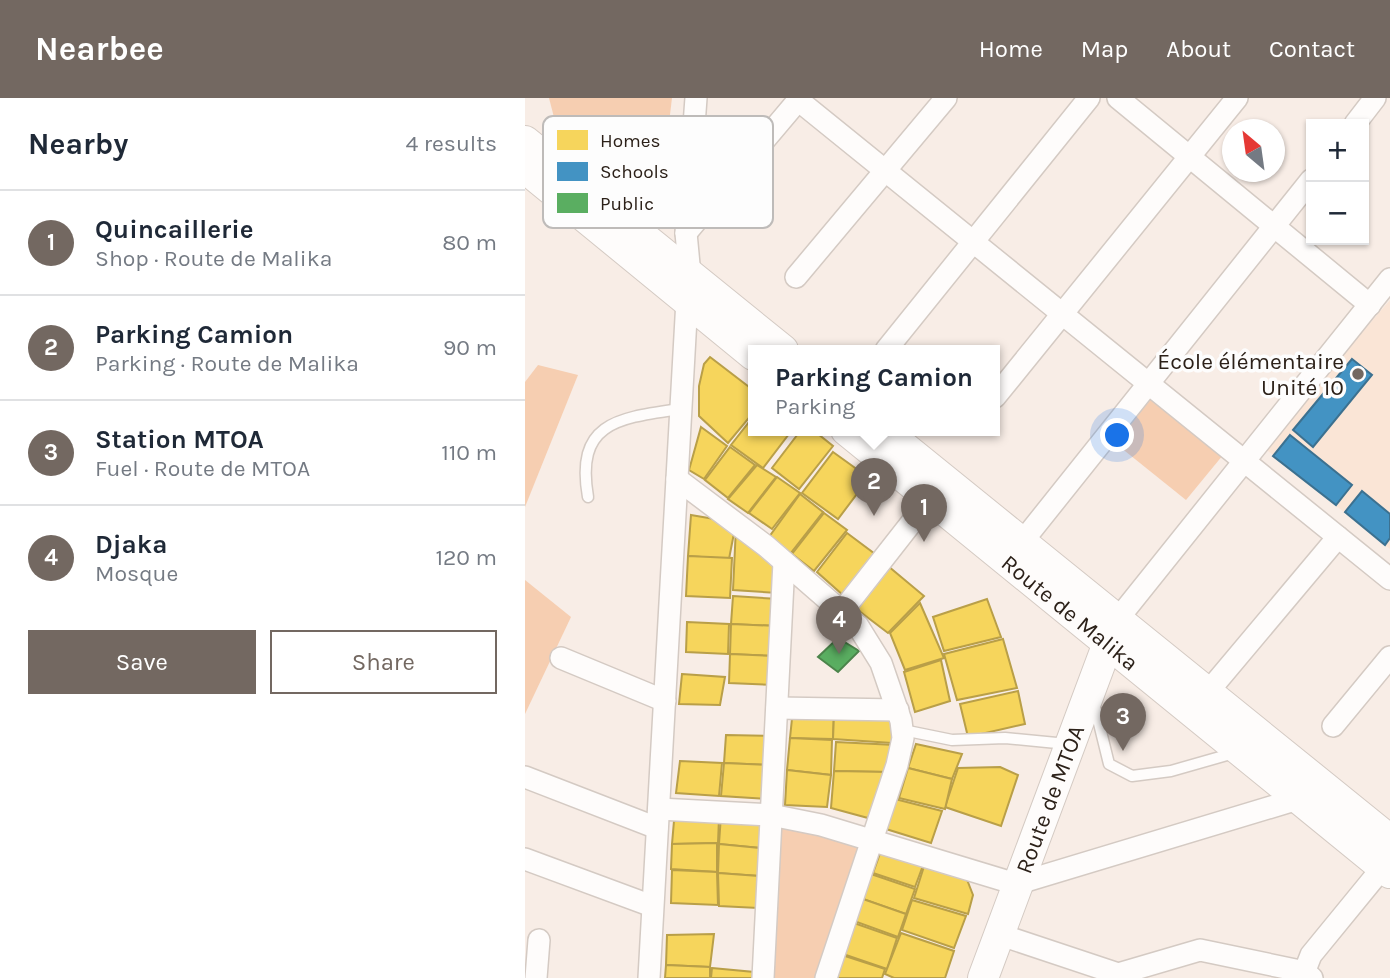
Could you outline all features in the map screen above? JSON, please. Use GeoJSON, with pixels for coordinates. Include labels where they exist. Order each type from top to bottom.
{"type":"FeatureCollection","features":[{"type":"Feature","properties":{"kind":"main road"},"geometry":{"type":"LineString","coordinates":[[525,141],[543,157]]}},
{"type":"Feature","properties":{"kind":"main road"},"geometry":{"type":"LineString","coordinates":[[525,168],[543,181]]}},
{"type":"Feature","properties":{"kind":"main road"},"geometry":{"type":"LineString","coordinates":[[607,228],[689,288],[775,345]]}},
{"type":"Feature","properties":{"kind":"main road"},"geometry":{"type":"LineString","coordinates":[[622,228],[689,288],[748,350]]}},
{"type":"Feature","properties":{"kind":"main road","name":"Route de Malika"},"geometry":{"type":"LineString","coordinates":[[853,436],[930,499],[1112,631],[1207,693],[1389,852]]}},
{"type":"Feature","properties":{"kind":"main road","name":"Route de Malika"},"geometry":{"type":"LineString","coordinates":[[890,436],[1022,542],[1240,751],[1298,799],[1389,852]]}},
{"type":"Feature","properties":{"kind":"main road","name":"Route de MTOA"},"geometry":{"type":"LineString","coordinates":[[983,978],[1112,631]]}},
{"type":"Feature","properties":{"kind":"street"},"geometry":{"type":"LineString","coordinates":[[695,116],[696,98]]}},
{"type":"Feature","properties":{"kind":"street"},"geometry":{"type":"LineString","coordinates":[[796,277],[946,98]]}},
{"type":"Feature","properties":{"kind":"street"},"geometry":{"type":"LineString","coordinates":[[890,345],[1089,98]]}},
{"type":"Feature","properties":{"kind":"street"},"geometry":{"type":"LineString","coordinates":[[1118,98],[1370,305]]}},
{"type":"Feature","properties":{"kind":"street"},"geometry":{"type":"LineString","coordinates":[[1000,391],[1237,98]]}},
{"type":"Feature","properties":{"kind":"street"},"geometry":{"type":"LineString","coordinates":[[1359,119],[1375,98]]}},
{"type":"Feature","properties":{"kind":"street"},"geometry":{"type":"LineString","coordinates":[[773,130],[799,99],[1390,579]]}},
{"type":"Feature","properties":{"kind":"street"},"geometry":{"type":"LineString","coordinates":[[1022,542],[1309,182]]}},
{"type":"Feature","properties":{"kind":"street"},"geometry":{"type":"LineString","coordinates":[[649,978],[689,288],[686,228]]}},
{"type":"Feature","properties":{"kind":"street"},"geometry":{"type":"LineString","coordinates":[[686,233],[690,228]]}},
{"type":"Feature","properties":{"kind":"street"},"geometry":{"type":"LineString","coordinates":[[1112,631],[1390,279]]}},
{"type":"Feature","properties":{"kind":"street"},"geometry":{"type":"LineString","coordinates":[[677,479],[843,610],[872,644],[901,720],[897,765],[826,978]]}},
{"type":"Feature","properties":{"kind":"street"},"geometry":{"type":"LineString","coordinates":[[843,610],[930,499]]}},
{"type":"Feature","properties":{"kind":"street"},"geometry":{"type":"LineString","coordinates":[[1207,693],[1338,537]]}},
{"type":"Feature","properties":{"kind":"street"},"geometry":{"type":"LineString","coordinates":[[763,978],[784,562]]}},
{"type":"Feature","properties":{"kind":"street"},"geometry":{"type":"LineString","coordinates":[[1333,726],[1390,657]]}},
{"type":"Feature","properties":{"kind":"street"},"geometry":{"type":"LineString","coordinates":[[561,658],[664,701]]}},
{"type":"Feature","properties":{"kind":"street"},"geometry":{"type":"LineString","coordinates":[[777,708],[901,720]]}},
{"type":"Feature","properties":{"kind":"street"},"geometry":{"type":"LineString","coordinates":[[525,777],[658,819],[771,815],[871,840],[1016,884],[1298,799]]}},
{"type":"Feature","properties":{"kind":"street"},"geometry":{"type":"LineString","coordinates":[[999,934],[1117,976],[1201,950],[1306,976],[1311,955],[1389,852]]}},
{"type":"Feature","properties":{"kind":"street"},"geometry":{"type":"LineString","coordinates":[[525,859],[652,906]]}},
{"type":"Feature","properties":{"kind":"street"},"geometry":{"type":"LineString","coordinates":[[536,978],[539,940]]}},
{"type":"Feature","properties":{"kind":"lane"},"geometry":{"type":"LineString","coordinates":[[588,497],[583,467],[595,438],[603,427],[647,414],[680,409]]}},
{"type":"Feature","properties":{"kind":"lane"},"geometry":{"type":"LineString","coordinates":[[1090,686],[1109,764],[1132,776],[1171,772],[1240,751]]}},
{"type":"Feature","properties":{"kind":"lane"},"geometry":{"type":"LineString","coordinates":[[901,720],[952,740],[1005,738],[1068,744]]}},
{"type":"Feature","properties":{"kind":"shaded area"},"geometry":{"type":"Polygon","coordinates":[[[549,98],[672,98],[670,116],[554,116],[549,98]]]}},
{"type":"Feature","properties":{"kind":"shaded area","name":"École élémentaire Unité 10"},"geometry":{"type":"Polygon","coordinates":[[[1390,300],[1390,549],[1263,447],[1390,300]]]}},
{"type":"Feature","properties":{"kind":"shaded area"},"geometry":{"type":"Polygon","coordinates":[[[538,365],[578,375],[525,507],[525,382],[538,365]]]}},
{"type":"Feature","properties":{"kind":"shaded area"},"geometry":{"type":"Polygon","coordinates":[[[1152,398],[1223,455],[1186,500],[1115,443],[1152,398]]]}},
{"type":"Feature","properties":{"kind":"shaded area"},"geometry":{"type":"Polygon","coordinates":[[[525,580],[571,617],[525,714],[525,580]]]}},
{"type":"Feature","properties":{"kind":"shaded area"},"geometry":{"type":"Polygon","coordinates":[[[774,827],[864,844],[816,978],[767,978],[774,827]]]}},
{"type":"Feature","properties":{"kind":"building: Homes"},"geometry":{"type":"Polygon","coordinates":[[[710,357],[748,386],[748,419],[728,443],[699,416],[699,386],[704,364],[710,357]]]}},
{"type":"Feature","properties":{"kind":"building: Homes"},"geometry":{"type":"Polygon","coordinates":[[[748,423],[748,436],[787,436],[763,468],[731,445],[748,423]]]}},
{"type":"Feature","properties":{"kind":"building: Homes"},"geometry":{"type":"Polygon","coordinates":[[[701,427],[727,446],[704,479],[689,470],[701,427]]]}},
{"type":"Feature","properties":{"kind":"building: Homes"},"geometry":{"type":"Polygon","coordinates":[[[796,436],[820,436],[833,446],[799,489],[772,468],[796,436]]]}},
{"type":"Feature","properties":{"kind":"building: Homes"},"geometry":{"type":"Polygon","coordinates":[[[730,447],[755,465],[728,498],[705,480],[730,447]]]}},
{"type":"Feature","properties":{"kind":"building: Homes"},"geometry":{"type":"Polygon","coordinates":[[[833,452],[869,478],[838,519],[802,493],[833,452]]]}},
{"type":"Feature","properties":{"kind":"building: Homes"},"geometry":{"type":"Polygon","coordinates":[[[757,465],[776,477],[748,513],[728,499],[757,465]]]}},
{"type":"Feature","properties":{"kind":"building: Homes"},"geometry":{"type":"Polygon","coordinates":[[[777,477],[800,493],[772,529],[749,513],[777,477]]]}},
{"type":"Feature","properties":{"kind":"building: Homes"},"geometry":{"type":"Polygon","coordinates":[[[800,494],[823,512],[790,554],[769,537],[800,494]]]}},
{"type":"Feature","properties":{"kind":"building: Homes"},"geometry":{"type":"Polygon","coordinates":[[[824,513],[847,530],[814,571],[792,554],[824,513]]]}},
{"type":"Feature","properties":{"kind":"building: Homes"},"geometry":{"type":"Polygon","coordinates":[[[691,515],[720,520],[735,528],[729,559],[688,556],[691,515]]]}},
{"type":"Feature","properties":{"kind":"building: Homes"},"geometry":{"type":"Polygon","coordinates":[[[736,527],[779,562],[777,593],[733,590],[736,527]]]}},
{"type":"Feature","properties":{"kind":"building: Homes"},"geometry":{"type":"Polygon","coordinates":[[[847,533],[875,554],[844,596],[817,572],[847,533]]]}},
{"type":"Feature","properties":{"kind":"building: Homes"},"geometry":{"type":"Polygon","coordinates":[[[688,556],[732,558],[730,598],[686,596],[688,556]]]}},
{"type":"Feature","properties":{"kind":"building: Homes"},"geometry":{"type":"Polygon","coordinates":[[[888,566],[924,596],[888,633],[854,607],[888,566]]]}},
{"type":"Feature","properties":{"kind":"building: Homes"},"geometry":{"type":"Polygon","coordinates":[[[733,596],[778,599],[777,626],[731,624],[733,596]]]}},
{"type":"Feature","properties":{"kind":"building: Homes"},"geometry":{"type":"Polygon","coordinates":[[[987,599],[1001,637],[944,651],[933,617],[987,599]]]}},
{"type":"Feature","properties":{"kind":"building: Homes"},"geometry":{"type":"Polygon","coordinates":[[[920,603],[944,658],[905,670],[890,633],[920,603]]]}},
{"type":"Feature","properties":{"kind":"building: Homes"},"geometry":{"type":"Polygon","coordinates":[[[687,622],[729,624],[728,654],[686,652],[687,622]]]}},
{"type":"Feature","properties":{"kind":"building: Homes"},"geometry":{"type":"Polygon","coordinates":[[[731,624],[777,626],[775,656],[730,654],[731,624]]]}},
{"type":"Feature","properties":{"kind":"building: Homes"},"geometry":{"type":"Polygon","coordinates":[[[1003,639],[1017,688],[957,700],[944,654],[1003,639]]]}},
{"type":"Feature","properties":{"kind":"building: Homes"},"geometry":{"type":"Polygon","coordinates":[[[730,654],[775,656],[774,685],[729,683],[730,654]]]}},
{"type":"Feature","properties":{"kind":"building: Homes"},"geometry":{"type":"Polygon","coordinates":[[[941,660],[950,701],[915,712],[904,672],[941,660]]]}},
{"type":"Feature","properties":{"kind":"building: Homes"},"geometry":{"type":"Polygon","coordinates":[[[682,674],[725,677],[720,705],[679,704],[682,674]]]}},
{"type":"Feature","properties":{"kind":"building: Homes"},"geometry":{"type":"Polygon","coordinates":[[[1018,691],[1025,724],[968,737],[960,704],[1018,691]]]}},
{"type":"Feature","properties":{"kind":"building: Homes"},"geometry":{"type":"Polygon","coordinates":[[[793,709],[834,711],[833,739],[790,738],[793,709]]]}},
{"type":"Feature","properties":{"kind":"building: Homes"},"geometry":{"type":"Polygon","coordinates":[[[834,714],[894,719],[892,743],[833,739],[834,714]]]}},
{"type":"Feature","properties":{"kind":"building: Homes"},"geometry":{"type":"Polygon","coordinates":[[[726,735],[770,736],[769,765],[724,763],[726,735]]]}},
{"type":"Feature","properties":{"kind":"building: Homes"},"geometry":{"type":"Polygon","coordinates":[[[790,738],[832,740],[831,775],[787,770],[790,738]]]}},
{"type":"Feature","properties":{"kind":"building: Homes"},"geometry":{"type":"Polygon","coordinates":[[[836,742],[895,745],[888,772],[834,771],[836,742]]]}},
{"type":"Feature","properties":{"kind":"building: Homes"},"geometry":{"type":"Polygon","coordinates":[[[916,744],[962,754],[952,779],[908,768],[916,744]]]}},
{"type":"Feature","properties":{"kind":"building: Homes"},"geometry":{"type":"Polygon","coordinates":[[[680,761],[722,763],[719,796],[676,793],[680,761]]]}},
{"type":"Feature","properties":{"kind":"building: Homes"},"geometry":{"type":"Polygon","coordinates":[[[724,763],[769,765],[767,799],[721,796],[724,763]]]}},
{"type":"Feature","properties":{"kind":"building: Homes"},"geometry":{"type":"Polygon","coordinates":[[[1000,767],[1018,775],[1001,826],[945,807],[958,768],[1000,767]]]}},
{"type":"Feature","properties":{"kind":"building: Homes"},"geometry":{"type":"Polygon","coordinates":[[[908,768],[952,779],[945,809],[899,798],[908,768]]]}},
{"type":"Feature","properties":{"kind":"building: Homes"},"geometry":{"type":"Polygon","coordinates":[[[787,770],[831,775],[827,807],[785,805],[787,770]]]}},
{"type":"Feature","properties":{"kind":"building: Homes"},"geometry":{"type":"Polygon","coordinates":[[[834,771],[888,772],[868,818],[831,808],[834,771]]]}},
{"type":"Feature","properties":{"kind":"building: Homes"},"geometry":{"type":"Polygon","coordinates":[[[895,799],[942,811],[931,843],[886,829],[895,799]]]}},
{"type":"Feature","properties":{"kind":"building: Homes"},"geometry":{"type":"Polygon","coordinates":[[[721,815],[764,817],[760,848],[719,844],[721,815]]]}},
{"type":"Feature","properties":{"kind":"building: Homes"},"geometry":{"type":"Polygon","coordinates":[[[719,818],[718,843],[672,844],[674,821],[719,818]]]}},
{"type":"Feature","properties":{"kind":"building: Homes"},"geometry":{"type":"Polygon","coordinates":[[[717,843],[717,872],[671,869],[672,844],[717,843]]]}},
{"type":"Feature","properties":{"kind":"building: Homes"},"geometry":{"type":"Polygon","coordinates":[[[719,844],[760,848],[759,876],[718,873],[719,844]]]}},
{"type":"Feature","properties":{"kind":"building: Homes"},"geometry":{"type":"Polygon","coordinates":[[[883,845],[925,860],[915,887],[873,873],[883,845]]]}},
{"type":"Feature","properties":{"kind":"building: Homes"},"geometry":{"type":"Polygon","coordinates":[[[926,860],[964,872],[973,895],[968,914],[914,898],[926,860]]]}},
{"type":"Feature","properties":{"kind":"building: Homes"},"geometry":{"type":"Polygon","coordinates":[[[672,870],[717,872],[718,905],[671,903],[672,870]]]}},
{"type":"Feature","properties":{"kind":"building: Homes"},"geometry":{"type":"Polygon","coordinates":[[[718,873],[759,876],[758,908],[719,906],[718,873]]]}},
{"type":"Feature","properties":{"kind":"building: Homes"},"geometry":{"type":"Polygon","coordinates":[[[871,874],[915,889],[906,914],[863,899],[871,874]]]}},
{"type":"Feature","properties":{"kind":"building: Homes"},"geometry":{"type":"Polygon","coordinates":[[[863,899],[906,914],[898,937],[854,921],[863,899]]]}},
{"type":"Feature","properties":{"kind":"building: Homes"},"geometry":{"type":"Polygon","coordinates":[[[912,900],[966,916],[954,948],[902,930],[912,900]]]}},
{"type":"Feature","properties":{"kind":"building: Homes"},"geometry":{"type":"Polygon","coordinates":[[[854,923],[897,938],[887,969],[843,954],[854,923]]]}},
{"type":"Feature","properties":{"kind":"building: Homes"},"geometry":{"type":"Polygon","coordinates":[[[901,933],[954,951],[945,978],[894,978],[885,974],[901,933]]]}},
{"type":"Feature","properties":{"kind":"building: Homes"},"geometry":{"type":"Polygon","coordinates":[[[714,934],[710,967],[666,965],[667,935],[714,934]]]}},
{"type":"Feature","properties":{"kind":"building: Homes"},"geometry":{"type":"Polygon","coordinates":[[[842,955],[885,969],[882,978],[834,978],[842,955]]]}},
{"type":"Feature","properties":{"kind":"building: Homes"},"geometry":{"type":"Polygon","coordinates":[[[666,965],[710,967],[710,978],[665,978],[666,965]]]}},
{"type":"Feature","properties":{"kind":"building: Homes"},"geometry":{"type":"Polygon","coordinates":[[[712,968],[754,972],[754,978],[711,978],[712,968]]]}},
{"type":"Feature","properties":{"kind":"building: Schools"},"geometry":{"type":"Polygon","coordinates":[[[1352,359],[1372,375],[1313,447],[1293,430],[1352,359]]]}},
{"type":"Feature","properties":{"kind":"building: Schools"},"geometry":{"type":"Polygon","coordinates":[[[1290,435],[1352,485],[1336,505],[1273,456],[1290,435]]]}},
{"type":"Feature","properties":{"kind":"building: Schools"},"geometry":{"type":"Polygon","coordinates":[[[1362,491],[1390,514],[1390,538],[1385,545],[1345,512],[1362,491]]]}},
{"type":"Feature","properties":{"kind":"building: Public"},"geometry":{"type":"Polygon","coordinates":[[[838,638],[859,651],[838,672],[818,657],[838,638]]]}},
{"type":"Feature","properties":{"kind":"place","name":"École élémentaire Unité 10"},"geometry":{"type":"Point","coordinates":[1358,374]}},
{"type":"Feature","properties":{"kind":"place","name":"Parking Camion"},"geometry":{"type":"Point","coordinates":[874,516]}},
{"type":"Feature","properties":{"kind":"place","name":"Quincaillerie"},"geometry":{"type":"Point","coordinates":[924,542]}},
{"type":"Feature","properties":{"kind":"place","name":"Djaka"},"geometry":{"type":"Point","coordinates":[839,654]}},
{"type":"Feature","properties":{"kind":"place","name":"Station MTOA"},"geometry":{"type":"Point","coordinates":[1123,751]}}]}
